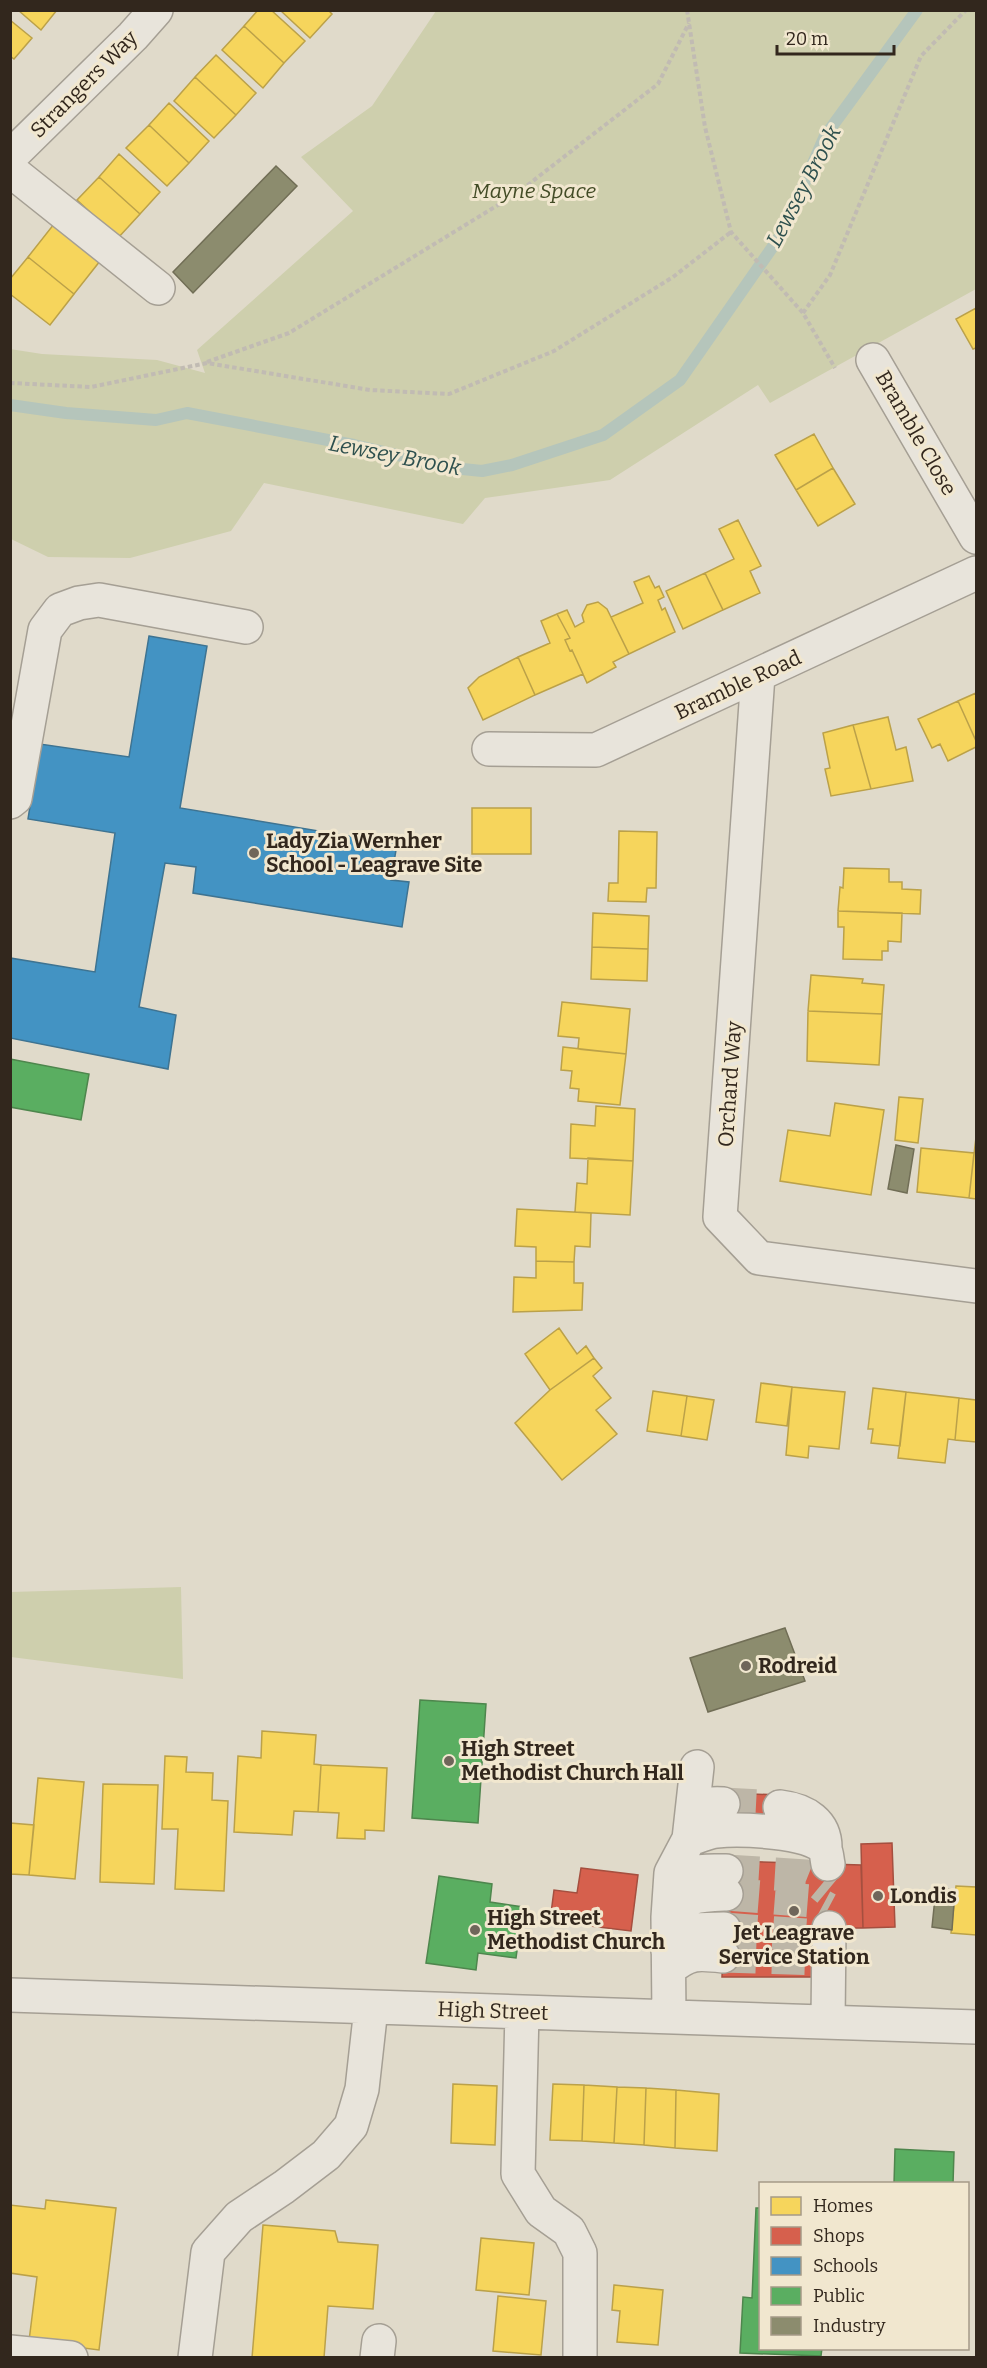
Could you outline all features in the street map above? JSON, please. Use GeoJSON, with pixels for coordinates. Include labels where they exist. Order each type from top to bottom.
{"type":"FeatureCollection","features":[{"type":"Feature","properties":{"kind":"street","name":"Strangers Way"},"geometry":{"type":"LineString","coordinates":[[10,157],[133,36],[156,10]]}},
{"type":"Feature","properties":{"kind":"street"},"geometry":{"type":"LineString","coordinates":[[10,170],[158,288]]}},
{"type":"Feature","properties":{"kind":"street","name":"Bramble Close"},"geometry":{"type":"LineString","coordinates":[[873,360],[976,537]]}},
{"type":"Feature","properties":{"kind":"street","name":"Bramble Road"},"geometry":{"type":"LineString","coordinates":[[489,749],[596,750],[976,573]]}},
{"type":"Feature","properties":{"kind":"street"},"geometry":{"type":"LineString","coordinates":[[10,802],[15,798],[45,630],[60,610],[79,603],[99,600],[246,627]]}},
{"type":"Feature","properties":{"kind":"street","name":"Orchard Way"},"geometry":{"type":"LineString","coordinates":[[758,675],[720,1217],[759,1258],[976,1286]]}},
{"type":"Feature","properties":{"kind":"street"},"geometry":{"type":"LineString","coordinates":[[690,1826],[697,1767]]}},
{"type":"Feature","properties":{"kind":"street"},"geometry":{"type":"LineString","coordinates":[[669,2016],[671,1874],[697,1807],[711,1803],[723,1804]]}},
{"type":"Feature","properties":{"kind":"street"},"geometry":{"type":"LineString","coordinates":[[690,1826],[713,1831],[743,1829],[774,1832],[813,1840],[826,1857],[825,1840],[816,1821],[794,1809],[780,1807]]}},
{"type":"Feature","properties":{"kind":"street"},"geometry":{"type":"LineString","coordinates":[[724,1942],[678,1961],[669,1932],[674,1909],[686,1899],[703,1894],[726,1882]]}},
{"type":"Feature","properties":{"kind":"street"},"geometry":{"type":"LineString","coordinates":[[825,1946],[828,2022]]}},
{"type":"Feature","properties":{"kind":"street","name":"High Street"},"geometry":{"type":"LineString","coordinates":[[10,1995],[976,2027]]}},
{"type":"Feature","properties":{"kind":"street"},"geometry":{"type":"LineString","coordinates":[[195,2358],[208,2252],[239,2217],[326,2155],[351,2126],[362,2089],[371,2008]]}},
{"type":"Feature","properties":{"kind":"street"},"geometry":{"type":"LineString","coordinates":[[522,2012],[518,2174],[541,2211],[569,2231],[580,2253],[580,2358]]}},
{"type":"Feature","properties":{"kind":"street"},"geometry":{"type":"LineString","coordinates":[[10,2352],[72,2358]]}},
{"type":"Feature","properties":{"kind":"path"},"geometry":{"type":"LineString","coordinates":[[687,10],[705,127],[731,232],[803,313],[843,381],[873,360]]}},
{"type":"Feature","properties":{"kind":"path"},"geometry":{"type":"LineString","coordinates":[[803,313],[830,275],[921,56],[966,10]]}},
{"type":"Feature","properties":{"kind":"path"},"geometry":{"type":"LineString","coordinates":[[10,384],[91,387],[207,363],[289,333],[516,194],[658,84],[689,23]]}},
{"type":"Feature","properties":{"kind":"path"},"geometry":{"type":"LineString","coordinates":[[207,363],[370,390],[449,394],[554,351],[673,277],[731,232]]}},
{"type":"Feature","properties":{"kind":"green space","name":"Mayne Space"},"geometry":{"type":"Polygon","coordinates":[[[436,11],[976,11],[976,289],[770,403],[758,385],[610,480],[485,498],[463,524],[264,483],[231,531],[130,558],[48,557],[11,539],[10,349],[42,354],[157,360],[205,373],[197,350],[353,211],[301,157],[372,106],[436,11]]]}},
{"type":"Feature","properties":{"kind":"green space"},"geometry":{"type":"Polygon","coordinates":[[[181,1587],[183,1679],[11,1657],[11,1592],[181,1587]]]}},
{"type":"Feature","properties":{"kind":"building: Homes"},"geometry":{"type":"Polygon","coordinates":[[[18,10],[57,10],[41,30],[18,10]]]}},
{"type":"Feature","properties":{"kind":"building: Homes"},"geometry":{"type":"Polygon","coordinates":[[[258,10],[271,10],[305,41],[284,63],[244,26],[258,10]]]}},
{"type":"Feature","properties":{"kind":"building: Homes"},"geometry":{"type":"Polygon","coordinates":[[[280,10],[328,10],[332,14],[310,38],[280,10]]]}},
{"type":"Feature","properties":{"kind":"building: Homes"},"geometry":{"type":"Polygon","coordinates":[[[10,20],[32,38],[14,59],[10,56],[10,20]]]}},
{"type":"Feature","properties":{"kind":"building: Homes"},"geometry":{"type":"Polygon","coordinates":[[[244,26],[284,63],[263,88],[222,50],[244,26]]]}},
{"type":"Feature","properties":{"kind":"building: Homes"},"geometry":{"type":"Polygon","coordinates":[[[216,55],[256,93],[236,115],[195,77],[216,55]]]}},
{"type":"Feature","properties":{"kind":"building: Homes"},"geometry":{"type":"Polygon","coordinates":[[[195,77],[236,115],[214,138],[174,101],[195,77]]]}},
{"type":"Feature","properties":{"kind":"building: Homes"},"geometry":{"type":"Polygon","coordinates":[[[169,103],[209,141],[189,163],[149,125],[169,103]]]}},
{"type":"Feature","properties":{"kind":"building: Homes"},"geometry":{"type":"Polygon","coordinates":[[[149,125],[189,163],[167,186],[126,148],[149,125]]]}},
{"type":"Feature","properties":{"kind":"building: Homes"},"geometry":{"type":"Polygon","coordinates":[[[119,154],[160,192],[140,214],[99,177],[119,154]]]}},
{"type":"Feature","properties":{"kind":"building: Homes"},"geometry":{"type":"Polygon","coordinates":[[[99,177],[140,214],[118,238],[77,200],[99,177]]]}},
{"type":"Feature","properties":{"kind":"building: Homes"},"geometry":{"type":"Polygon","coordinates":[[[54,224],[100,261],[74,294],[28,257],[54,224]]]}},
{"type":"Feature","properties":{"kind":"building: Homes"},"geometry":{"type":"Polygon","coordinates":[[[28,257],[74,294],[50,325],[10,294],[10,279],[28,257]]]}},
{"type":"Feature","properties":{"kind":"building: Homes"},"geometry":{"type":"Polygon","coordinates":[[[976,308],[976,348],[973,349],[956,319],[976,308]]]}},
{"type":"Feature","properties":{"kind":"building: Homes"},"geometry":{"type":"Polygon","coordinates":[[[814,434],[833,468],[796,490],[775,455],[814,434]]]}},
{"type":"Feature","properties":{"kind":"building: Homes"},"geometry":{"type":"Polygon","coordinates":[[[833,468],[855,504],[818,526],[796,490],[833,468]]]}},
{"type":"Feature","properties":{"kind":"building: Homes"},"geometry":{"type":"Polygon","coordinates":[[[738,520],[761,566],[750,571],[760,593],[723,610],[705,573],[734,559],[719,529],[738,520]]]}},
{"type":"Feature","properties":{"kind":"building: Homes"},"geometry":{"type":"Polygon","coordinates":[[[705,573],[723,610],[683,629],[666,591],[705,573]]]}},
{"type":"Feature","properties":{"kind":"building: Homes"},"geometry":{"type":"Polygon","coordinates":[[[649,576],[655,588],[659,586],[664,597],[658,600],[662,610],[665,608],[675,632],[629,654],[611,617],[643,603],[634,582],[649,576]]]}},
{"type":"Feature","properties":{"kind":"building: Homes"},"geometry":{"type":"Polygon","coordinates":[[[598,602],[607,609],[629,654],[613,662],[616,667],[587,683],[565,640],[570,638],[557,614],[567,610],[575,627],[584,622],[582,615],[587,605],[598,602]]]}},
{"type":"Feature","properties":{"kind":"building: Homes"},"geometry":{"type":"Polygon","coordinates":[[[557,614],[570,638],[565,640],[583,674],[535,695],[518,657],[550,643],[541,621],[557,614]]]}},
{"type":"Feature","properties":{"kind":"building: Homes"},"geometry":{"type":"Polygon","coordinates":[[[518,657],[535,695],[483,720],[468,688],[479,677],[518,657]]]}},
{"type":"Feature","properties":{"kind":"building: Homes"},"geometry":{"type":"Polygon","coordinates":[[[976,693],[976,741],[958,701],[976,693]]]}},
{"type":"Feature","properties":{"kind":"building: Homes"},"geometry":{"type":"Polygon","coordinates":[[[958,701],[976,741],[976,747],[948,761],[940,744],[932,748],[918,719],[958,701]]]}},
{"type":"Feature","properties":{"kind":"building: Homes"},"geometry":{"type":"Polygon","coordinates":[[[888,717],[896,750],[906,747],[913,781],[871,789],[853,725],[888,717]]]}},
{"type":"Feature","properties":{"kind":"building: Homes"},"geometry":{"type":"Polygon","coordinates":[[[853,725],[871,789],[831,796],[825,769],[830,768],[823,733],[853,725]]]}},
{"type":"Feature","properties":{"kind":"building: Homes"},"geometry":{"type":"Polygon","coordinates":[[[472,808],[531,808],[531,854],[472,854],[472,808]]]}},
{"type":"Feature","properties":{"kind":"building: Homes"},"geometry":{"type":"Polygon","coordinates":[[[619,831],[657,832],[656,888],[647,888],[646,902],[608,901],[609,883],[618,883],[619,831]]]}},
{"type":"Feature","properties":{"kind":"building: Homes"},"geometry":{"type":"Polygon","coordinates":[[[844,868],[889,869],[889,882],[902,882],[902,889],[921,890],[920,914],[838,911],[844,868]]]}},
{"type":"Feature","properties":{"kind":"building: Homes"},"geometry":{"type":"Polygon","coordinates":[[[838,911],[902,913],[901,942],[888,941],[888,951],[882,951],[882,960],[843,959],[844,927],[838,927],[838,911]]]}},
{"type":"Feature","properties":{"kind":"building: Homes"},"geometry":{"type":"Polygon","coordinates":[[[593,913],[649,916],[648,949],[592,947],[593,913]]]}},
{"type":"Feature","properties":{"kind":"building: Homes"},"geometry":{"type":"Polygon","coordinates":[[[592,947],[648,949],[647,981],[591,979],[592,947]]]}},
{"type":"Feature","properties":{"kind":"building: Homes"},"geometry":{"type":"Polygon","coordinates":[[[811,975],[863,979],[862,983],[884,985],[882,1014],[808,1011],[811,975]]]}},
{"type":"Feature","properties":{"kind":"building: Homes"},"geometry":{"type":"Polygon","coordinates":[[[562,1002],[630,1009],[626,1054],[578,1049],[579,1038],[558,1036],[562,1002]]]}},
{"type":"Feature","properties":{"kind":"building: Homes"},"geometry":{"type":"Polygon","coordinates":[[[808,1011],[882,1014],[879,1065],[807,1061],[808,1011]]]}},
{"type":"Feature","properties":{"kind":"building: Homes"},"geometry":{"type":"Polygon","coordinates":[[[563,1047],[626,1054],[620,1105],[578,1101],[579,1089],[570,1088],[572,1071],[561,1070],[563,1047]]]}},
{"type":"Feature","properties":{"kind":"building: Homes"},"geometry":{"type":"Polygon","coordinates":[[[899,1097],[923,1099],[918,1143],[895,1140],[899,1097]]]}},
{"type":"Feature","properties":{"kind":"building: Homes"},"geometry":{"type":"Polygon","coordinates":[[[835,1103],[884,1110],[871,1195],[780,1181],[788,1130],[830,1136],[835,1103]]]}},
{"type":"Feature","properties":{"kind":"building: Homes"},"geometry":{"type":"Polygon","coordinates":[[[596,1106],[635,1109],[633,1161],[570,1158],[571,1124],[595,1126],[596,1106]]]}},
{"type":"Feature","properties":{"kind":"building: Homes"},"geometry":{"type":"Polygon","coordinates":[[[976,1137],[976,1199],[969,1198],[976,1137]]]}},
{"type":"Feature","properties":{"kind":"building: Homes"},"geometry":{"type":"Polygon","coordinates":[[[921,1148],[974,1153],[969,1198],[917,1192],[921,1148]]]}},
{"type":"Feature","properties":{"kind":"building: Homes"},"geometry":{"type":"Polygon","coordinates":[[[588,1158],[633,1161],[630,1215],[575,1212],[577,1183],[587,1184],[588,1158]]]}},
{"type":"Feature","properties":{"kind":"building: Homes"},"geometry":{"type":"Polygon","coordinates":[[[517,1209],[591,1213],[590,1247],[575,1246],[574,1262],[536,1261],[536,1247],[515,1246],[517,1209]]]}},
{"type":"Feature","properties":{"kind":"building: Homes"},"geometry":{"type":"Polygon","coordinates":[[[536,1261],[574,1262],[574,1283],[583,1283],[582,1310],[513,1312],[514,1277],[536,1278],[536,1261]]]}},
{"type":"Feature","properties":{"kind":"building: Homes"},"geometry":{"type":"Polygon","coordinates":[[[559,1328],[577,1354],[586,1346],[594,1358],[550,1390],[525,1354],[559,1328]]]}},
{"type":"Feature","properties":{"kind":"building: Homes"},"geometry":{"type":"Polygon","coordinates":[[[594,1358],[602,1368],[593,1376],[611,1398],[596,1410],[617,1434],[562,1480],[515,1423],[550,1390],[594,1358]]]}},
{"type":"Feature","properties":{"kind":"building: Homes"},"geometry":{"type":"Polygon","coordinates":[[[761,1383],[792,1387],[787,1426],[756,1422],[761,1383]]]}},
{"type":"Feature","properties":{"kind":"building: Homes"},"geometry":{"type":"Polygon","coordinates":[[[792,1387],[845,1392],[839,1449],[809,1446],[808,1458],[786,1455],[792,1387]]]}},
{"type":"Feature","properties":{"kind":"building: Homes"},"geometry":{"type":"Polygon","coordinates":[[[873,1388],[906,1392],[900,1446],[871,1443],[873,1429],[868,1429],[873,1388]]]}},
{"type":"Feature","properties":{"kind":"building: Homes"},"geometry":{"type":"Polygon","coordinates":[[[653,1391],[687,1396],[681,1436],[647,1431],[653,1391]]]}},
{"type":"Feature","properties":{"kind":"building: Homes"},"geometry":{"type":"Polygon","coordinates":[[[906,1392],[959,1398],[955,1440],[948,1439],[945,1463],[898,1458],[906,1392]]]}},
{"type":"Feature","properties":{"kind":"building: Homes"},"geometry":{"type":"Polygon","coordinates":[[[687,1396],[714,1400],[707,1440],[681,1436],[687,1396]]]}},
{"type":"Feature","properties":{"kind":"building: Homes"},"geometry":{"type":"Polygon","coordinates":[[[959,1398],[976,1400],[976,1442],[955,1440],[959,1398]]]}},
{"type":"Feature","properties":{"kind":"building: Homes"},"geometry":{"type":"Polygon","coordinates":[[[262,1731],[316,1735],[314,1764],[321,1765],[318,1812],[294,1811],[292,1835],[234,1832],[238,1756],[261,1758],[262,1731]]]}},
{"type":"Feature","properties":{"kind":"building: Homes"},"geometry":{"type":"Polygon","coordinates":[[[165,1756],[187,1757],[186,1772],[213,1773],[212,1800],[228,1801],[224,1891],[175,1889],[178,1829],[162,1829],[165,1756]]]}},
{"type":"Feature","properties":{"kind":"building: Homes"},"geometry":{"type":"Polygon","coordinates":[[[321,1765],[387,1768],[384,1831],[365,1830],[365,1839],[337,1838],[339,1813],[318,1812],[321,1765]]]}},
{"type":"Feature","properties":{"kind":"building: Homes"},"geometry":{"type":"Polygon","coordinates":[[[38,1778],[84,1782],[75,1879],[29,1875],[38,1778]]]}},
{"type":"Feature","properties":{"kind":"building: Homes"},"geometry":{"type":"Polygon","coordinates":[[[103,1784],[158,1785],[154,1884],[100,1882],[103,1784]]]}},
{"type":"Feature","properties":{"kind":"building: Homes"},"geometry":{"type":"Polygon","coordinates":[[[10,1823],[34,1825],[29,1875],[10,1874],[10,1823]]]}},
{"type":"Feature","properties":{"kind":"building: Homes"},"geometry":{"type":"Polygon","coordinates":[[[956,1886],[976,1887],[976,1935],[951,1933],[956,1886]]]}},
{"type":"Feature","properties":{"kind":"building: Homes"},"geometry":{"type":"Polygon","coordinates":[[[453,2084],[497,2086],[495,2145],[451,2143],[453,2084]]]}},
{"type":"Feature","properties":{"kind":"building: Homes"},"geometry":{"type":"Polygon","coordinates":[[[553,2084],[584,2085],[582,2141],[550,2140],[553,2084]]]}},
{"type":"Feature","properties":{"kind":"building: Homes"},"geometry":{"type":"Polygon","coordinates":[[[584,2085],[617,2087],[614,2143],[582,2141],[584,2085]]]}},
{"type":"Feature","properties":{"kind":"building: Homes"},"geometry":{"type":"Polygon","coordinates":[[[617,2087],[646,2088],[644,2145],[614,2143],[617,2087]]]}},
{"type":"Feature","properties":{"kind":"building: Homes"},"geometry":{"type":"Polygon","coordinates":[[[646,2088],[676,2090],[675,2148],[644,2145],[646,2088]]]}},
{"type":"Feature","properties":{"kind":"building: Homes"},"geometry":{"type":"Polygon","coordinates":[[[676,2090],[719,2094],[717,2151],[675,2148],[676,2090]]]}},
{"type":"Feature","properties":{"kind":"building: Homes"},"geometry":{"type":"Polygon","coordinates":[[[46,2200],[116,2208],[99,2350],[29,2341],[37,2277],[10,2273],[10,2205],[45,2209],[46,2200]]]}},
{"type":"Feature","properties":{"kind":"building: Homes"},"geometry":{"type":"Polygon","coordinates":[[[263,2225],[335,2231],[338,2242],[378,2245],[373,2309],[328,2306],[324,2358],[252,2358],[263,2225]]]}},
{"type":"Feature","properties":{"kind":"building: Homes"},"geometry":{"type":"Polygon","coordinates":[[[481,2238],[534,2243],[529,2295],[476,2290],[481,2238]]]}},
{"type":"Feature","properties":{"kind":"building: Homes"},"geometry":{"type":"Polygon","coordinates":[[[614,2285],[663,2290],[658,2345],[617,2342],[620,2311],[612,2310],[614,2285]]]}},
{"type":"Feature","properties":{"kind":"building: Homes"},"geometry":{"type":"Polygon","coordinates":[[[498,2296],[546,2301],[541,2355],[493,2351],[498,2296]]]}},
{"type":"Feature","properties":{"kind":"building: Shops"},"geometry":{"type":"Polygon","coordinates":[[[724,1793],[780,1795],[779,1822],[723,1819],[724,1793]]]}},
{"type":"Feature","properties":{"kind":"building: Shops","name":"Londis"},"geometry":{"type":"Polygon","coordinates":[[[892,1843],[895,1927],[863,1928],[861,1844],[892,1843]]]}},
{"type":"Feature","properties":{"kind":"building: Shops","name":"Jet Leagrave Service Station"},"geometry":{"type":"Polygon","coordinates":[[[727,1861],[861,1865],[863,1928],[818,1928],[818,1977],[722,1977],[727,1861]]]}},
{"type":"Feature","properties":{"kind":"building: Shops"},"geometry":{"type":"Polygon","coordinates":[[[581,1868],[638,1875],[631,1931],[550,1921],[554,1890],[577,1893],[581,1868]]]}},
{"type":"Feature","properties":{"kind":"building: Schools","name":"Lady Zia Wernher School - Leagrave Site"},"geometry":{"type":"Polygon","coordinates":[[[149,636],[207,646],[180,808],[397,844],[391,880],[409,882],[402,927],[193,893],[196,867],[165,863],[139,1007],[176,1015],[168,1069],[10,1038],[10,958],[95,972],[115,833],[28,819],[40,744],[129,757],[149,636]]]}},
{"type":"Feature","properties":{"kind":"building: Public"},"geometry":{"type":"Polygon","coordinates":[[[10,1059],[89,1074],[81,1120],[10,1107],[10,1059]]]}},
{"type":"Feature","properties":{"kind":"building: Public","name":"High Street Methodist Church Hall"},"geometry":{"type":"Polygon","coordinates":[[[420,1700],[486,1704],[478,1823],[412,1818],[420,1700]]]}},
{"type":"Feature","properties":{"kind":"building: Public","name":"High Street Methodist Church"},"geometry":{"type":"Polygon","coordinates":[[[439,1876],[492,1884],[490,1902],[523,1907],[516,1958],[478,1953],[476,1970],[426,1963],[439,1876]]]}},
{"type":"Feature","properties":{"kind":"building: Public"},"geometry":{"type":"Polygon","coordinates":[[[895,2149],[954,2152],[953,2182],[894,2182],[895,2149]]]}},
{"type":"Feature","properties":{"kind":"building: Public"},"geometry":{"type":"Polygon","coordinates":[[[756,2208],[759,2208],[759,2350],[822,2350],[821,2356],[740,2353],[743,2297],[752,2298],[756,2208]]]}},
{"type":"Feature","properties":{"kind":"building: Industry"},"geometry":{"type":"Polygon","coordinates":[[[276,166],[297,186],[193,293],[173,272],[276,166]]]}},
{"type":"Feature","properties":{"kind":"building: Industry"},"geometry":{"type":"Polygon","coordinates":[[[896,1145],[914,1149],[907,1193],[888,1189],[896,1145]]]}},
{"type":"Feature","properties":{"kind":"building: Industry","name":"Rodreid"},"geometry":{"type":"Polygon","coordinates":[[[785,1628],[805,1681],[708,1712],[690,1658],[785,1628]]]}},
{"type":"Feature","properties":{"kind":"building: Industry"},"geometry":{"type":"Polygon","coordinates":[[[936,1888],[955,1890],[952,1930],[932,1927],[936,1888]]]}},
{"type":"Feature","properties":{"kind":"waterway","name":"Lewsey Brook"},"geometry":{"type":"LineString","coordinates":[[10,405],[66,413],[156,420],[187,413],[354,445],[453,468],[482,471],[512,465],[603,435],[680,380],[783,232],[825,136],[917,10]]}},
{"type":"Feature","properties":{"kind":"tunnel"},"geometry":{"type":"LineString","coordinates":[[723,1804],[780,1807]]}},
{"type":"Feature","properties":{"kind":"tunnel"},"geometry":{"type":"LineString","coordinates":[[726,1871],[806,1876],[816,1880],[828,1890]]}},
{"type":"Feature","properties":{"kind":"tunnel"},"geometry":{"type":"LineString","coordinates":[[726,1894],[813,1901],[828,1909]]}},
{"type":"Feature","properties":{"kind":"tunnel"},"geometry":{"type":"LineString","coordinates":[[724,1929],[819,1936]]}},
{"type":"Feature","properties":{"kind":"tunnel"},"geometry":{"type":"LineString","coordinates":[[723,1956],[818,1959]]}},
{"type":"Feature","properties":{"kind":"place","name":"Lady Zia Wernher School - Leagrave Site"},"geometry":{"type":"Point","coordinates":[254,853]}},
{"type":"Feature","properties":{"kind":"place","name":"Rodreid"},"geometry":{"type":"Point","coordinates":[746,1666]}},
{"type":"Feature","properties":{"kind":"place","name":"High Street Methodist Church Hall"},"geometry":{"type":"Point","coordinates":[449,1761]}},
{"type":"Feature","properties":{"kind":"place","name":"Londis"},"geometry":{"type":"Point","coordinates":[878,1896]}},
{"type":"Feature","properties":{"kind":"place","name":"Jet Leagrave Service Station"},"geometry":{"type":"Point","coordinates":[794,1911]}},
{"type":"Feature","properties":{"kind":"place","name":"High Street Methodist Church"},"geometry":{"type":"Point","coordinates":[475,1930]}}]}
